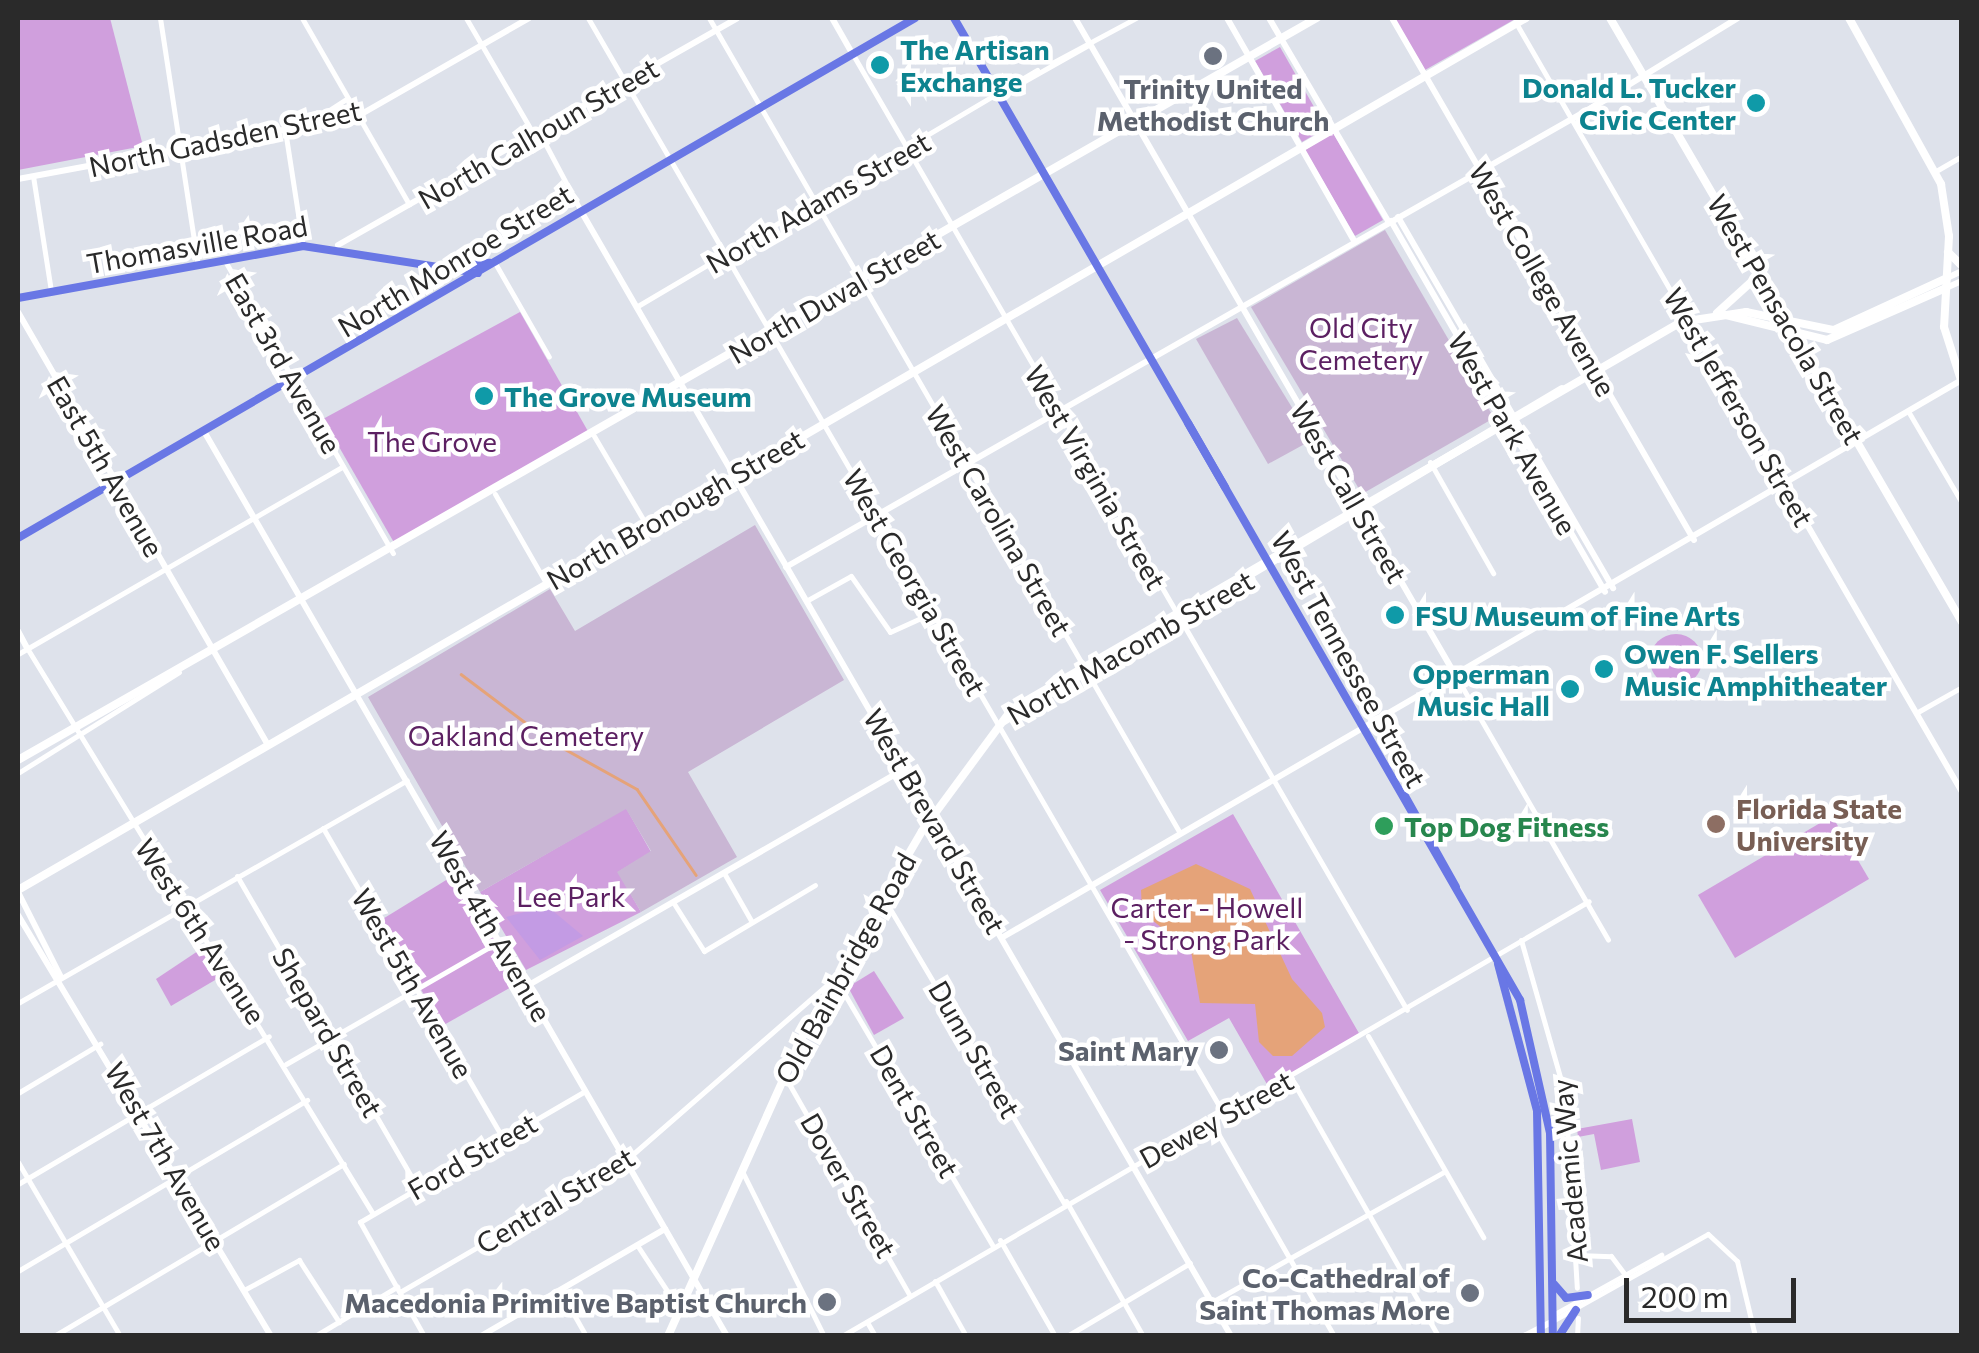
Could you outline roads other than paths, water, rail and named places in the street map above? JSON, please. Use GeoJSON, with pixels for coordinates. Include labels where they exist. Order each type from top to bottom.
{"type":"FeatureCollection","features":[{"type":"Feature","properties":{"kind":"main road","name":"North Monroe Street"},"geometry":{"type":"LineString","coordinates":[[18,538],[915,18]]}},
{"type":"Feature","properties":{"kind":"main road","name":"West Tennessee Street"},"geometry":{"type":"LineString","coordinates":[[954,18],[1524,1010],[1543,1081],[1556,1336]]}},
{"type":"Feature","properties":{"kind":"main road","name":"North Duval Street"},"geometry":{"type":"LineString","coordinates":[[18,760],[495,494],[1318,18]]}},
{"type":"Feature","properties":{"kind":"main road","name":"West Pensacola Street"},"geometry":{"type":"LineString","coordinates":[[1610,18],[1962,622]]}},
{"type":"Feature","properties":{"kind":"main road"},"geometry":{"type":"LineString","coordinates":[[1848,18],[1936,172],[1948,252],[1946,337],[1961,381]]}},
{"type":"Feature","properties":{"kind":"main road","name":"North Bronough Street"},"geometry":{"type":"LineString","coordinates":[[18,891],[130,822],[1521,20]]}},
{"type":"Feature","properties":{"kind":"main road","name":"Thomasville Road"},"geometry":{"type":"LineString","coordinates":[[18,298],[303,246],[362,249],[445,270],[478,273]]}},
{"type":"Feature","properties":{"kind":"main road"},"geometry":{"type":"LineString","coordinates":[[1948,252],[1962,268]]}},
{"type":"Feature","properties":{"kind":"main road","name":"Thomasville Road"},"geometry":{"type":"LineString","coordinates":[[445,270],[495,263]]}},
{"type":"Feature","properties":{"kind":"main road"},"geometry":{"type":"LineString","coordinates":[[445,270],[452,289]]}},
{"type":"Feature","properties":{"kind":"main road"},"geometry":{"type":"LineString","coordinates":[[1717,313],[1760,274]]}},
{"type":"Feature","properties":{"kind":"main road"},"geometry":{"type":"LineString","coordinates":[[1717,313],[1790,326],[1845,328],[1947,283]]}},
{"type":"Feature","properties":{"kind":"main road"},"geometry":{"type":"LineString","coordinates":[[1717,313],[1796,336],[1848,336],[1947,283]]}},
{"type":"Feature","properties":{"kind":"main road","name":"North Macomb Street"},"geometry":{"type":"LineString","coordinates":[[997,725],[1085,669],[1511,419],[1688,320],[1717,313]]}},
{"type":"Feature","properties":{"kind":"main road","name":"Old Bainbridge Road"},"geometry":{"type":"LineString","coordinates":[[668,1336],[784,1075],[835,978],[932,817],[997,725]]}},
{"type":"Feature","properties":{"kind":"main road","name":"West Tennessee Street"},"geometry":{"type":"LineString","coordinates":[[1495,955],[1538,1110],[1541,1330]]}},
{"type":"Feature","properties":{"kind":"main road"},"geometry":{"type":"LineString","coordinates":[[1554,1282],[1566,1298],[1588,1295]]}},
{"type":"Feature","properties":{"kind":"main road"},"geometry":{"type":"LineString","coordinates":[[1556,1336],[1577,1314]]}},
{"type":"Feature","properties":{"kind":"street"},"geometry":{"type":"LineString","coordinates":[[160,18],[198,265]]}},
{"type":"Feature","properties":{"kind":"street"},"geometry":{"type":"LineString","coordinates":[[315,18],[303,20],[410,206]]}},
{"type":"Feature","properties":{"kind":"street"},"geometry":{"type":"LineString","coordinates":[[466,18],[581,211]]}},
{"type":"Feature","properties":{"kind":"street","name":"North Gadsden Street"},"geometry":{"type":"LineString","coordinates":[[18,178],[358,116],[529,18]]}},
{"type":"Feature","properties":{"kind":"street","name":"West Georgia Street"},"geometry":{"type":"LineString","coordinates":[[588,18],[1224,1116]]}},
{"type":"Feature","properties":{"kind":"street","name":"West Carolina Street"},"geometry":{"type":"LineString","coordinates":[[709,18],[1182,836]]}},
{"type":"Feature","properties":{"kind":"street","name":"North Calhoun Street"},"geometry":{"type":"LineString","coordinates":[[338,246],[737,18]]}},
{"type":"Feature","properties":{"kind":"street"},"geometry":{"type":"LineString","coordinates":[[832,18],[852,54]]}},
{"type":"Feature","properties":{"kind":"street","name":"West Call Street"},"geometry":{"type":"LineString","coordinates":[[1075,18],[1608,940]]}},
{"type":"Feature","properties":{"kind":"street","name":"North Adams Street"},"geometry":{"type":"LineString","coordinates":[[636,307],[1000,96],[1038,70],[1136,18]]}},
{"type":"Feature","properties":{"kind":"street"},"geometry":{"type":"LineString","coordinates":[[1227,18],[1354,241]]}},
{"type":"Feature","properties":{"kind":"street","name":"West Park Avenue"},"geometry":{"type":"LineString","coordinates":[[1269,18],[1417,257],[1592,561],[1605,593]]}},
{"type":"Feature","properties":{"kind":"street","name":"West College Avenue"},"geometry":{"type":"LineString","coordinates":[[1392,18],[1694,540]]}},
{"type":"Feature","properties":{"kind":"street"},"geometry":{"type":"LineString","coordinates":[[786,567],[1626,88],[1738,18]]}},
{"type":"Feature","properties":{"kind":"street","name":"West Jefferson Street"},"geometry":{"type":"LineString","coordinates":[[1521,20],[1572,119],[1962,792]]}},
{"type":"Feature","properties":{"kind":"street","name":"West Virginia Street"},"geometry":{"type":"LineString","coordinates":[[852,54],[1407,1010]]}},
{"type":"Feature","properties":{"kind":"street"},"geometry":{"type":"LineString","coordinates":[[306,126],[348,98]]}},
{"type":"Feature","properties":{"kind":"street"},"geometry":{"type":"LineString","coordinates":[[284,130],[303,246]]}},
{"type":"Feature","properties":{"kind":"street"},"geometry":{"type":"LineString","coordinates":[[1936,172],[1962,156]]}},
{"type":"Feature","properties":{"kind":"street"},"geometry":{"type":"LineString","coordinates":[[33,176],[51,292]]}},
{"type":"Feature","properties":{"kind":"street","name":"West Brevard Street"},"geometry":{"type":"LineString","coordinates":[[581,211],[1231,1336]]}},
{"type":"Feature","properties":{"kind":"street"},"geometry":{"type":"LineString","coordinates":[[362,235],[362,249]]}},
{"type":"Feature","properties":{"kind":"street","name":"East 3rd Avenue"},"geometry":{"type":"LineString","coordinates":[[225,260],[393,552]]}},
{"type":"Feature","properties":{"kind":"street"},"geometry":{"type":"LineString","coordinates":[[495,263],[549,358]]}},
{"type":"Feature","properties":{"kind":"street"},"geometry":{"type":"LineString","coordinates":[[1947,283],[1962,268]]}},
{"type":"Feature","properties":{"kind":"street"},"geometry":{"type":"LineString","coordinates":[[1947,283],[1962,281]]}},
{"type":"Feature","properties":{"kind":"street","name":"East 5th Avenue"},"geometry":{"type":"LineString","coordinates":[[18,312],[166,568]]}},
{"type":"Feature","properties":{"kind":"street"},"geometry":{"type":"LineString","coordinates":[[1003,938],[1605,593],[1961,381]]}},
{"type":"Feature","properties":{"kind":"street"},"geometry":{"type":"LineString","coordinates":[[1908,411],[1962,503]]}},
{"type":"Feature","properties":{"kind":"street","name":"West 4th Avenue"},"geometry":{"type":"LineString","coordinates":[[205,432],[727,1336]]}},
{"type":"Feature","properties":{"kind":"street"},"geometry":{"type":"LineString","coordinates":[[594,436],[646,526]]}},
{"type":"Feature","properties":{"kind":"street"},"geometry":{"type":"LineString","coordinates":[[18,654],[343,466]]}},
{"type":"Feature","properties":{"kind":"street"},"geometry":{"type":"LineString","coordinates":[[1432,466],[1493,573]]}},
{"type":"Feature","properties":{"kind":"street"},"geometry":{"type":"LineString","coordinates":[[495,494],[546,583]]}},
{"type":"Feature","properties":{"kind":"street","name":"West Park Avenue"},"geometry":{"type":"LineString","coordinates":[[1592,561],[1613,588]]}},
{"type":"Feature","properties":{"kind":"street"},"geometry":{"type":"LineString","coordinates":[[166,568],[267,744]]}},
{"type":"Feature","properties":{"kind":"street"},"geometry":{"type":"LineString","coordinates":[[806,601],[850,576],[890,632],[932,613]]}},
{"type":"Feature","properties":{"kind":"street"},"geometry":{"type":"LineString","coordinates":[[18,631],[27,648]]}},
{"type":"Feature","properties":{"kind":"street","name":"West 6th Avenue"},"geometry":{"type":"LineString","coordinates":[[27,648],[180,908],[269,1036],[373,1214]]}},
{"type":"Feature","properties":{"kind":"street","name":"North Duval Street"},"geometry":{"type":"LineString","coordinates":[[18,773],[80,738],[179,672]]}},
{"type":"Feature","properties":{"kind":"street"},"geometry":{"type":"LineString","coordinates":[[1916,713],[1962,686]]}},
{"type":"Feature","properties":{"kind":"street"},"geometry":{"type":"LineString","coordinates":[[526,986],[904,770]]}},
{"type":"Feature","properties":{"kind":"street"},"geometry":{"type":"LineString","coordinates":[[18,1003],[407,780]]}},
{"type":"Feature","properties":{"kind":"street","name":"West 5th Avenue"},"geometry":{"type":"LineString","coordinates":[[322,828],[503,1139]]}},
{"type":"Feature","properties":{"kind":"street"},"geometry":{"type":"LineString","coordinates":[[724,873],[752,922]]}},
{"type":"Feature","properties":{"kind":"street","name":"Shepard Street"},"geometry":{"type":"LineString","coordinates":[[238,876],[418,1188]]}},
{"type":"Feature","properties":{"kind":"street"},"geometry":{"type":"LineString","coordinates":[[673,902],[702,950],[815,885]]}},
{"type":"Feature","properties":{"kind":"street","name":"West 7th Avenue"},"geometry":{"type":"LineString","coordinates":[[18,891],[61,977],[271,1336]]}},
{"type":"Feature","properties":{"kind":"street","name":"Dunn Street"},"geometry":{"type":"LineString","coordinates":[[883,897],[1143,1336]]}},
{"type":"Feature","properties":{"kind":"street","name":"Dewey Street"},"geometry":{"type":"LineString","coordinates":[[842,1336],[1065,1202],[1368,1036],[1588,901]]}},
{"type":"Feature","properties":{"kind":"street","name":"West 7th Avenue"},"geometry":{"type":"LineString","coordinates":[[18,915],[61,977]]}},
{"type":"Feature","properties":{"kind":"street"},"geometry":{"type":"LineString","coordinates":[[286,1064],[500,940]]}},
{"type":"Feature","properties":{"kind":"street","name":"Academic Way"},"geometry":{"type":"LineString","coordinates":[[1521,940],[1564,1086],[1578,1288]]}},
{"type":"Feature","properties":{"kind":"street","name":"Central Street"},"geometry":{"type":"LineString","coordinates":[[315,1336],[625,1161],[835,978]]}},
{"type":"Feature","properties":{"kind":"street","name":"Dent Street"},"geometry":{"type":"LineString","coordinates":[[835,978],[993,1246]]}},
{"type":"Feature","properties":{"kind":"street"},"geometry":{"type":"LineString","coordinates":[[18,1184],[269,1036]]}},
{"type":"Feature","properties":{"kind":"street"},"geometry":{"type":"LineString","coordinates":[[1368,1036],[1483,1237]]}},
{"type":"Feature","properties":{"kind":"street"},"geometry":{"type":"LineString","coordinates":[[18,1092],[100,1044]]}},
{"type":"Feature","properties":{"kind":"street","name":"Dover Street"},"geometry":{"type":"LineString","coordinates":[[784,1075],[910,1296]]}},
{"type":"Feature","properties":{"kind":"street"},"geometry":{"type":"LineString","coordinates":[[1291,1078],[1438,1336]]}},
{"type":"Feature","properties":{"kind":"street","name":"Ford Street"},"geometry":{"type":"LineString","coordinates":[[398,1290],[360,1222],[585,1091]]}},
{"type":"Feature","properties":{"kind":"street"},"geometry":{"type":"LineString","coordinates":[[18,1271],[307,1100]]}},
{"type":"Feature","properties":{"kind":"street"},"geometry":{"type":"LineString","coordinates":[[1212,1123],[1334,1336]]}},
{"type":"Feature","properties":{"kind":"street"},"geometry":{"type":"LineString","coordinates":[[18,1162],[120,1336]]}},
{"type":"Feature","properties":{"kind":"street"},"geometry":{"type":"LineString","coordinates":[[54,1336],[344,1164]]}},
{"type":"Feature","properties":{"kind":"street"},"geometry":{"type":"LineString","coordinates":[[742,1171],[824,1336]]}},
{"type":"Feature","properties":{"kind":"street"},"geometry":{"type":"LineString","coordinates":[[1212,1302],[1445,1171]]}},
{"type":"Feature","properties":{"kind":"street"},"geometry":{"type":"LineString","coordinates":[[482,1335],[665,1229]]}},
{"type":"Feature","properties":{"kind":"street"},"geometry":{"type":"LineString","coordinates":[[1524,1336],[1541,1330],[1553,1318],[1624,1273],[1700,1234],[1722,1240],[1746,1282],[1755,1334]]}},
{"type":"Feature","properties":{"kind":"street"},"geometry":{"type":"LineString","coordinates":[[1000,1240],[1055,1336]]}},
{"type":"Feature","properties":{"kind":"street"},"geometry":{"type":"LineString","coordinates":[[637,1246],[680,1310]]}},
{"type":"Feature","properties":{"kind":"street"},"geometry":{"type":"LineString","coordinates":[[1578,1255],[1611,1256],[1624,1273]]}},
{"type":"Feature","properties":{"kind":"street"},"geometry":{"type":"LineString","coordinates":[[1553,1318],[1577,1314],[1661,1255]]}},
{"type":"Feature","properties":{"kind":"street"},"geometry":{"type":"LineString","coordinates":[[244,1290],[296,1260],[339,1322]]}},
{"type":"Feature","properties":{"kind":"street"},"geometry":{"type":"LineString","coordinates":[[1067,1336],[1190,1263]]}},
{"type":"Feature","properties":{"kind":"street"},"geometry":{"type":"LineString","coordinates":[[935,1281],[966,1336]]}},
{"type":"Feature","properties":{"kind":"street"},"geometry":{"type":"LineString","coordinates":[[398,1290],[424,1336]]}},
{"type":"Feature","properties":{"kind":"street"},"geometry":{"type":"LineString","coordinates":[[560,1290],[586,1336]]}},
{"type":"Feature","properties":{"kind":"street"},"geometry":{"type":"LineString","coordinates":[[1577,1314],[1577,1336]]}},
{"type":"Feature","properties":{"kind":"street"},"geometry":{"type":"LineString","coordinates":[[867,1322],[875,1336]]}},
{"type":"Feature","properties":{"kind":"waterway"},"geometry":{"type":"LineString","coordinates":[[461,674],[538,732]]}},
{"type":"Feature","properties":{"kind":"waterway"},"geometry":{"type":"LineString","coordinates":[[547,739],[637,789],[696,875]]}},
{"type":"Feature","properties":{"kind":"place","name":"Trinity United Methodist Church"},"geometry":{"type":"Point","coordinates":[1213,56]}},
{"type":"Feature","properties":{"kind":"place","name":"The Artisan Exchange"},"geometry":{"type":"Point","coordinates":[880,65]}},
{"type":"Feature","properties":{"kind":"place","name":"Donald L. Tucker Civic Center"},"geometry":{"type":"Point","coordinates":[1756,103]}},
{"type":"Feature","properties":{"kind":"place","name":"The Grove Museum"},"geometry":{"type":"Point","coordinates":[484,396]}},
{"type":"Feature","properties":{"kind":"place","name":"FSU Museum of Fine Arts"},"geometry":{"type":"Point","coordinates":[1395,615]}},
{"type":"Feature","properties":{"kind":"place","name":"Owen F. Sellers Music Amphitheater"},"geometry":{"type":"Point","coordinates":[1604,669]}},
{"type":"Feature","properties":{"kind":"place","name":"Opperman Music Hall"},"geometry":{"type":"Point","coordinates":[1570,689]}},
{"type":"Feature","properties":{"kind":"place","name":"Florida State University"},"geometry":{"type":"Point","coordinates":[1716,824]}},
{"type":"Feature","properties":{"kind":"place","name":"Top Dog Fitness"},"geometry":{"type":"Point","coordinates":[1384,826]}},
{"type":"Feature","properties":{"kind":"place","name":"Saint Mary"},"geometry":{"type":"Point","coordinates":[1219,1050]}},
{"type":"Feature","properties":{"kind":"place","name":"Co-Cathedral of Saint Thomas More"},"geometry":{"type":"Point","coordinates":[1470,1293]}},
{"type":"Feature","properties":{"kind":"place","name":"Macedonia Primitive Baptist Church"},"geometry":{"type":"Point","coordinates":[827,1302]}},
{"type":"Feature","properties":{"kind":"park label","name":"Old City Cemetery"},"geometry":{"type":"Point","coordinates":[1361,343]}},
{"type":"Feature","properties":{"kind":"park label","name":"The Grove"},"geometry":{"type":"Point","coordinates":[432,441]}},
{"type":"Feature","properties":{"kind":"park label","name":"Oakland Cemetery"},"geometry":{"type":"Point","coordinates":[526,735]}},
{"type":"Feature","properties":{"kind":"park label","name":"Lee Park"},"geometry":{"type":"Point","coordinates":[571,896]}},
{"type":"Feature","properties":{"kind":"park label","name":"Carter - Howell - Strong Park"},"geometry":{"type":"Point","coordinates":[1207,923]}}]}
